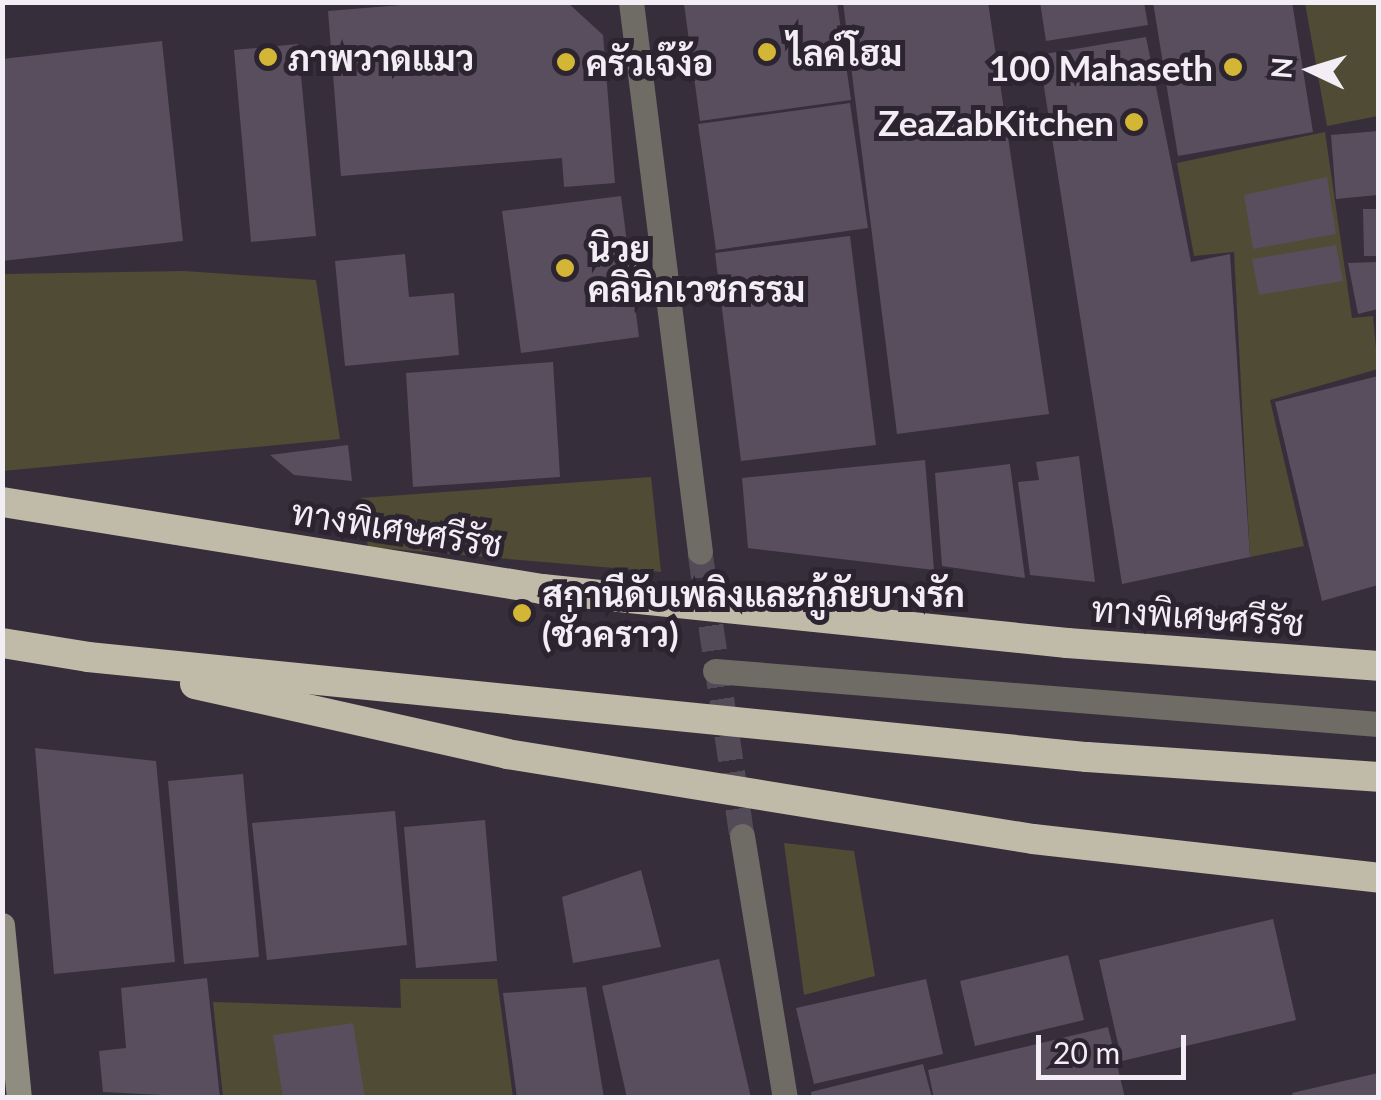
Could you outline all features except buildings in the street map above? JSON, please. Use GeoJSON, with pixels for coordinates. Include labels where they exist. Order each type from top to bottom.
{"type":"FeatureCollection","features":[{"type":"Feature","properties":{"kind":"highway","name":"ทางพิเศษศรีรัช"},"geometry":{"type":"LineString","coordinates":[[2,502],[542,589],[1067,644],[1378,666]]}},
{"type":"Feature","properties":{"kind":"highway"},"geometry":{"type":"LineString","coordinates":[[2,643],[88,657],[1087,758],[1378,777]]}},
{"type":"Feature","properties":{"kind":"highway"},"geometry":{"type":"LineString","coordinates":[[88,657],[507,754],[1033,838],[1378,878]]}},
{"type":"Feature","properties":{"kind":"main road"},"geometry":{"type":"LineString","coordinates":[[2,925],[20,1098]]}},
{"type":"Feature","properties":{"kind":"street"},"geometry":{"type":"LineString","coordinates":[[631,2],[700,552]]}},
{"type":"Feature","properties":{"kind":"street"},"geometry":{"type":"LineString","coordinates":[[715,671],[1378,724]]}},
{"type":"Feature","properties":{"kind":"street"},"geometry":{"type":"LineString","coordinates":[[742,836],[785,1098]]}},
{"type":"Feature","properties":{"kind":"shaded area"},"geometry":{"type":"Polygon","coordinates":[[[1305,3],[1378,3],[1378,116],[1327,126],[1305,3]]]}},
{"type":"Feature","properties":{"kind":"shaded area"},"geometry":{"type":"Polygon","coordinates":[[[1325,132],[1352,318],[1373,316],[1378,369],[1270,400],[1304,546],[1250,557],[1234,252],[1194,256],[1177,163],[1325,132]]]}},
{"type":"Feature","properties":{"kind":"shaded area"},"geometry":{"type":"Polygon","coordinates":[[[184,271],[316,280],[340,439],[3,471],[3,274],[184,271]]]}},
{"type":"Feature","properties":{"kind":"shaded area"},"geometry":{"type":"Polygon","coordinates":[[[651,477],[661,572],[368,547],[361,498],[651,477]]]}},
{"type":"Feature","properties":{"kind":"shaded area"},"geometry":{"type":"Polygon","coordinates":[[[784,843],[854,851],[875,976],[804,995],[784,843]]]}},
{"type":"Feature","properties":{"kind":"shaded area"},"geometry":{"type":"Polygon","coordinates":[[[400,979],[497,979],[513,1097],[223,1097],[213,1002],[401,1008],[400,979]]]}},
{"type":"Feature","properties":{"kind":"tunnel"},"geometry":{"type":"LineString","coordinates":[[700,552],[742,836]]}},
{"type":"Feature","properties":{"kind":"place","name":"ไลค์โฮม"},"geometry":{"type":"Point","coordinates":[767,52]}},
{"type":"Feature","properties":{"kind":"place","name":"ภาพวาดแมว"},"geometry":{"type":"Point","coordinates":[268,57]}},
{"type":"Feature","properties":{"kind":"place","name":"ครัวเจ๊ง้อ"},"geometry":{"type":"Point","coordinates":[566,62]}},
{"type":"Feature","properties":{"kind":"place","name":"100 Mahaseth"},"geometry":{"type":"Point","coordinates":[1233,67]}},
{"type":"Feature","properties":{"kind":"place","name":"ZeaZabKitchen"},"geometry":{"type":"Point","coordinates":[1134,122]}},
{"type":"Feature","properties":{"kind":"place","name":"นิวยู คลินิกเวชกรรม"},"geometry":{"type":"Point","coordinates":[565,268]}},
{"type":"Feature","properties":{"kind":"place","name":"สถานีดับเพลิงและกู้ภัยบางรัก (ชั่วคราว)"},"geometry":{"type":"Point","coordinates":[522,613]}}]}
